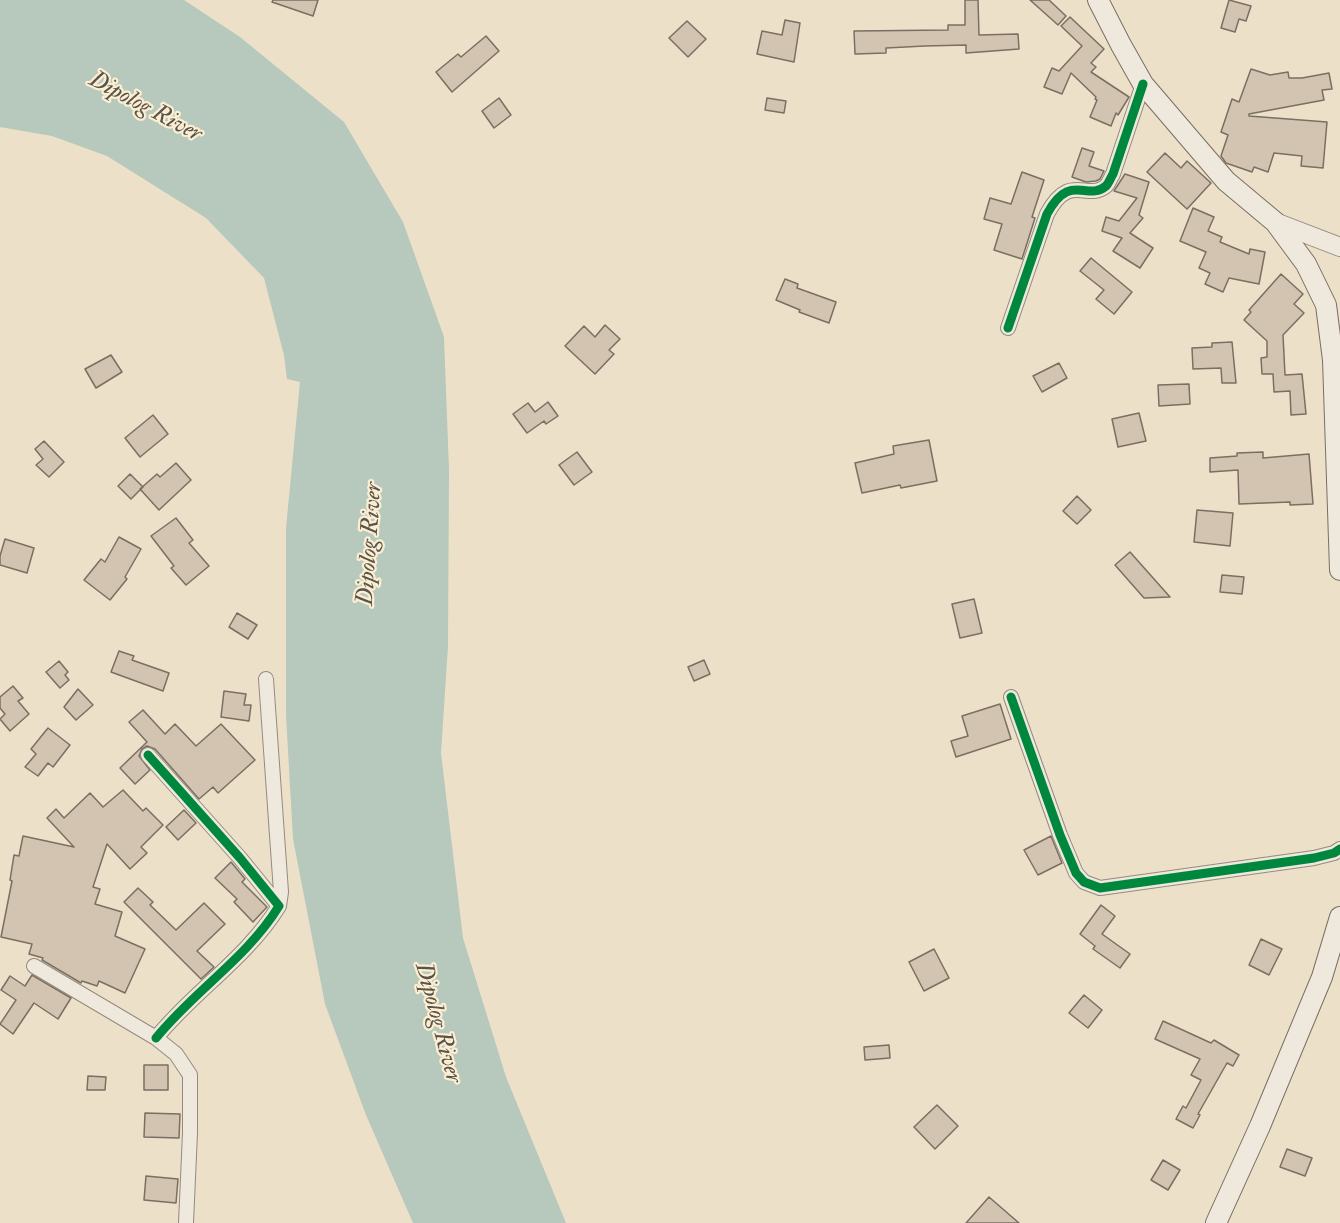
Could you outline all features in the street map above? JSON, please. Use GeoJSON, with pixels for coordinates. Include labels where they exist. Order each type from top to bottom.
{"type":"FeatureCollection","features":[{"type":"Feature","properties":{"kind":"main road"},"geometry":{"type":"LineString","coordinates":[[1098,0],[1143,84],[1226,181],[1275,222],[1306,264],[1326,305],[1334,360],[1340,570]]}},
{"type":"Feature","properties":{"kind":"main road"},"geometry":{"type":"LineString","coordinates":[[1216,1223],[1260,1126],[1322,977],[1340,917]]}},
{"type":"Feature","properties":{"kind":"street"},"geometry":{"type":"LineString","coordinates":[[1008,328],[1055,199],[1065,192],[1080,189],[1096,191],[1106,186],[1113,174],[1143,84]]}},
{"type":"Feature","properties":{"kind":"street"},"geometry":{"type":"LineString","coordinates":[[1275,222],[1340,248]]}},
{"type":"Feature","properties":{"kind":"street"},"geometry":{"type":"LineString","coordinates":[[156,1038],[172,1018],[260,934],[279,906],[281,892],[266,679]]}},
{"type":"Feature","properties":{"kind":"street"},"geometry":{"type":"LineString","coordinates":[[1011,698],[1076,873],[1084,882],[1093,887],[1100,888],[1314,858],[1334,853],[1340,849]]}},
{"type":"Feature","properties":{"kind":"street"},"geometry":{"type":"LineString","coordinates":[[148,755],[240,858],[279,906]]}},
{"type":"Feature","properties":{"kind":"street"},"geometry":{"type":"LineString","coordinates":[[34,966],[156,1038],[176,1054],[190,1076],[186,1223]]}},
{"type":"Feature","properties":{"kind":"water","name":"Dipolog River"},"geometry":{"type":"Polygon","coordinates":[[[0,0],[184,0],[240,37],[344,122],[403,222],[444,337],[449,470],[448,646],[441,753],[463,938],[506,1077],[566,1223],[413,1223],[366,1115],[325,1004],[293,839],[286,715],[286,528],[300,382],[287,379],[284,355],[264,278],[206,218],[107,156],[52,136],[0,127],[0,0]]]}},
{"type":"Feature","properties":{"kind":"building"},"geometry":{"type":"Polygon","coordinates":[[[273,0],[318,0],[313,16],[272,2],[273,0]]]}},
{"type":"Feature","properties":{"kind":"building"},"geometry":{"type":"Polygon","coordinates":[[[965,0],[978,0],[979,35],[1018,34],[1019,49],[966,53],[966,45],[925,46],[886,48],[886,53],[855,54],[854,31],[948,30],[948,25],[965,25],[965,0]]]}},
{"type":"Feature","properties":{"kind":"building"},"geometry":{"type":"Polygon","coordinates":[[[1030,0],[1049,0],[1066,16],[1058,25],[1030,0]]]}},
{"type":"Feature","properties":{"kind":"building"},"geometry":{"type":"Polygon","coordinates":[[[1229,0],[1251,6],[1246,21],[1239,19],[1235,32],[1221,28],[1229,0]]]}},
{"type":"Feature","properties":{"kind":"building"},"geometry":{"type":"Polygon","coordinates":[[[1070,17],[1104,49],[1091,63],[1096,67],[1091,72],[1129,97],[1118,115],[1116,113],[1111,126],[1090,117],[1097,100],[1096,97],[1071,73],[1062,94],[1044,87],[1052,68],[1059,71],[1082,46],[1061,26],[1070,17]]]}},
{"type":"Feature","properties":{"kind":"building"},"geometry":{"type":"Polygon","coordinates":[[[785,20],[800,23],[794,62],[757,54],[762,31],[782,35],[785,20]]]}},
{"type":"Feature","properties":{"kind":"building"},"geometry":{"type":"Polygon","coordinates":[[[687,21],[706,39],[688,57],[669,38],[687,21]]]}},
{"type":"Feature","properties":{"kind":"building"},"geometry":{"type":"Polygon","coordinates":[[[486,36],[499,51],[452,92],[436,72],[458,54],[461,57],[486,36]]]}},
{"type":"Feature","properties":{"kind":"building"},"geometry":{"type":"Polygon","coordinates":[[[1251,69],[1270,75],[1288,72],[1289,78],[1329,73],[1332,89],[1322,90],[1324,100],[1249,114],[1249,116],[1327,122],[1323,168],[1301,166],[1302,156],[1274,153],[1268,172],[1254,167],[1252,172],[1226,163],[1221,156],[1228,135],[1221,132],[1232,99],[1239,102],[1251,69]]]}},
{"type":"Feature","properties":{"kind":"building"},"geometry":{"type":"Polygon","coordinates":[[[499,98],[511,115],[494,128],[482,111],[499,98]]]}},
{"type":"Feature","properties":{"kind":"building"},"geometry":{"type":"Polygon","coordinates":[[[767,98],[786,101],[784,113],[765,110],[767,98]]]}},
{"type":"Feature","properties":{"kind":"building"},"geometry":{"type":"Polygon","coordinates":[[[1082,148],[1094,152],[1089,166],[1104,171],[1100,179],[1096,181],[1086,182],[1072,177],[1082,148]]]}},
{"type":"Feature","properties":{"kind":"building"},"geometry":{"type":"Polygon","coordinates":[[[1165,153],[1181,168],[1187,161],[1211,183],[1187,209],[1147,172],[1165,153]]]}},
{"type":"Feature","properties":{"kind":"building"},"geometry":{"type":"Polygon","coordinates":[[[1022,172],[1044,180],[1022,259],[994,250],[1002,224],[984,219],[990,198],[1011,204],[1022,172]]]}},
{"type":"Feature","properties":{"kind":"building"},"geometry":{"type":"Polygon","coordinates":[[[1125,174],[1149,182],[1139,215],[1143,218],[1130,233],[1153,248],[1140,268],[1113,251],[1122,238],[1102,231],[1106,217],[1119,221],[1137,198],[1114,191],[1125,174]]]}},
{"type":"Feature","properties":{"kind":"building"},"geometry":{"type":"Polygon","coordinates":[[[1193,208],[1214,217],[1208,231],[1222,237],[1220,242],[1249,254],[1250,249],[1265,252],[1259,284],[1229,278],[1223,292],[1205,284],[1210,273],[1199,268],[1206,252],[1180,241],[1193,208]]]}},
{"type":"Feature","properties":{"kind":"building"},"geometry":{"type":"Polygon","coordinates":[[[1091,258],[1132,292],[1114,314],[1096,299],[1104,290],[1080,271],[1091,258]]]}},
{"type":"Feature","properties":{"kind":"building"},"geometry":{"type":"Polygon","coordinates":[[[1281,274],[1303,294],[1294,304],[1304,313],[1283,335],[1285,375],[1302,374],[1306,414],[1291,415],[1290,391],[1274,392],[1273,374],[1262,374],[1261,358],[1267,357],[1267,341],[1244,320],[1251,312],[1249,310],[1281,274]]]}},
{"type":"Feature","properties":{"kind":"building"},"geometry":{"type":"Polygon","coordinates":[[[785,279],[798,284],[797,288],[836,302],[829,323],[799,312],[800,310],[776,300],[785,279]]]}},
{"type":"Feature","properties":{"kind":"building"},"geometry":{"type":"Polygon","coordinates":[[[605,325],[620,339],[609,350],[614,354],[595,374],[565,346],[584,326],[595,337],[605,325]]]}},
{"type":"Feature","properties":{"kind":"building"},"geometry":{"type":"Polygon","coordinates":[[[1232,342],[1236,383],[1222,383],[1221,368],[1193,369],[1192,348],[1212,347],[1212,343],[1232,342]]]}},
{"type":"Feature","properties":{"kind":"building"},"geometry":{"type":"Polygon","coordinates":[[[111,355],[122,372],[96,388],[85,369],[111,355]]]}},
{"type":"Feature","properties":{"kind":"building"},"geometry":{"type":"Polygon","coordinates":[[[1059,363],[1067,378],[1042,392],[1033,376],[1059,363]]]}},
{"type":"Feature","properties":{"kind":"building"},"geometry":{"type":"Polygon","coordinates":[[[1189,384],[1190,404],[1159,406],[1158,385],[1189,384]]]}},
{"type":"Feature","properties":{"kind":"building"},"geometry":{"type":"Polygon","coordinates":[[[548,402],[558,416],[546,424],[544,421],[527,433],[513,414],[528,403],[535,412],[548,402]]]}},
{"type":"Feature","properties":{"kind":"building"},"geometry":{"type":"Polygon","coordinates":[[[1139,413],[1146,441],[1118,447],[1112,419],[1139,413]]]}},
{"type":"Feature","properties":{"kind":"building"},"geometry":{"type":"Polygon","coordinates":[[[153,415],[168,434],[140,457],[125,438],[153,415]]]}},
{"type":"Feature","properties":{"kind":"building"},"geometry":{"type":"Polygon","coordinates":[[[929,440],[937,481],[901,488],[900,485],[862,493],[855,463],[894,454],[893,446],[929,440]]]}},
{"type":"Feature","properties":{"kind":"building"},"geometry":{"type":"Polygon","coordinates":[[[44,441],[64,462],[49,477],[36,465],[43,459],[35,449],[44,441]]]}},
{"type":"Feature","properties":{"kind":"building"},"geometry":{"type":"Polygon","coordinates":[[[577,452],[592,472],[574,485],[559,465],[577,452]]]}},
{"type":"Feature","properties":{"kind":"building"},"geometry":{"type":"Polygon","coordinates":[[[1263,452],[1263,458],[1309,454],[1313,504],[1290,505],[1290,502],[1239,504],[1238,470],[1210,472],[1210,458],[1237,456],[1237,453],[1263,452]]]}},
{"type":"Feature","properties":{"kind":"building"},"geometry":{"type":"Polygon","coordinates":[[[176,463],[191,480],[159,510],[140,489],[157,474],[160,477],[176,463]]]}},
{"type":"Feature","properties":{"kind":"building"},"geometry":{"type":"Polygon","coordinates":[[[130,474],[143,487],[131,499],[118,486],[130,474]]]}},
{"type":"Feature","properties":{"kind":"building"},"geometry":{"type":"Polygon","coordinates":[[[1077,496],[1091,510],[1077,524],[1063,511],[1077,496]]]}},
{"type":"Feature","properties":{"kind":"building"},"geometry":{"type":"Polygon","coordinates":[[[1197,510],[1233,513],[1230,546],[1194,542],[1197,510]]]}},
{"type":"Feature","properties":{"kind":"building"},"geometry":{"type":"Polygon","coordinates":[[[176,518],[193,540],[189,543],[209,566],[186,585],[171,568],[174,566],[151,536],[176,518]]]}},
{"type":"Feature","properties":{"kind":"building"},"geometry":{"type":"Polygon","coordinates":[[[119,537],[141,549],[125,577],[127,579],[110,600],[84,580],[101,559],[105,562],[119,537]]]}},
{"type":"Feature","properties":{"kind":"building"},"geometry":{"type":"Polygon","coordinates":[[[5,539],[34,548],[27,573],[0,565],[5,539]]]}},
{"type":"Feature","properties":{"kind":"building"},"geometry":{"type":"Polygon","coordinates":[[[1130,552],[1170,597],[1144,598],[1115,565],[1130,552]]]}},
{"type":"Feature","properties":{"kind":"building"},"geometry":{"type":"Polygon","coordinates":[[[1222,575],[1244,577],[1242,594],[1220,592],[1222,575]]]}},
{"type":"Feature","properties":{"kind":"building"},"geometry":{"type":"Polygon","coordinates":[[[974,599],[982,633],[960,638],[952,604],[974,599]]]}},
{"type":"Feature","properties":{"kind":"building"},"geometry":{"type":"Polygon","coordinates":[[[237,613],[257,625],[248,639],[229,627],[237,613]]]}},
{"type":"Feature","properties":{"kind":"building"},"geometry":{"type":"Polygon","coordinates":[[[119,651],[134,656],[132,660],[169,673],[163,691],[111,672],[119,651]]]}},
{"type":"Feature","properties":{"kind":"building"},"geometry":{"type":"Polygon","coordinates":[[[704,660],[710,674],[694,681],[688,667],[704,660]]]}},
{"type":"Feature","properties":{"kind":"building"},"geometry":{"type":"Polygon","coordinates":[[[59,661],[68,672],[65,675],[69,680],[60,688],[46,672],[59,661]]]}},
{"type":"Feature","properties":{"kind":"building"},"geometry":{"type":"Polygon","coordinates":[[[13,686],[23,698],[18,701],[29,714],[10,731],[0,719],[5,714],[0,708],[0,697],[13,686]]]}},
{"type":"Feature","properties":{"kind":"building"},"geometry":{"type":"Polygon","coordinates":[[[78,689],[93,705],[76,720],[64,707],[78,689]]]}},
{"type":"Feature","properties":{"kind":"building"},"geometry":{"type":"Polygon","coordinates":[[[224,691],[246,694],[244,705],[251,705],[249,721],[221,717],[224,691]]]}},
{"type":"Feature","properties":{"kind":"building"},"geometry":{"type":"Polygon","coordinates":[[[1000,704],[1011,739],[956,757],[951,741],[968,736],[962,716],[1000,704]]]}},
{"type":"Feature","properties":{"kind":"building"},"geometry":{"type":"Polygon","coordinates":[[[143,710],[165,734],[175,724],[196,746],[221,724],[255,760],[218,793],[213,787],[199,799],[155,749],[147,746],[142,749],[139,756],[150,770],[135,784],[120,768],[147,742],[129,722],[143,710]]]}},
{"type":"Feature","properties":{"kind":"building"},"geometry":{"type":"Polygon","coordinates":[[[48,728],[70,745],[53,767],[48,763],[38,776],[25,767],[36,754],[31,749],[48,728]]]}},
{"type":"Feature","properties":{"kind":"building"},"geometry":{"type":"Polygon","coordinates":[[[123,790],[143,811],[146,808],[163,825],[141,847],[147,853],[130,869],[107,844],[93,887],[100,889],[95,904],[122,912],[115,936],[145,949],[125,993],[99,981],[97,986],[82,981],[81,983],[42,960],[43,958],[29,954],[32,944],[1,937],[12,881],[10,880],[14,855],[19,856],[23,836],[74,847],[47,818],[56,809],[64,818],[90,793],[103,807],[123,790]]]}},
{"type":"Feature","properties":{"kind":"building"},"geometry":{"type":"Polygon","coordinates":[[[184,810],[196,823],[178,840],[166,827],[184,810]]]}},
{"type":"Feature","properties":{"kind":"building"},"geometry":{"type":"Polygon","coordinates":[[[1051,836],[1062,863],[1038,875],[1024,850],[1051,836]]]}},
{"type":"Feature","properties":{"kind":"building"},"geometry":{"type":"Polygon","coordinates":[[[231,862],[245,879],[242,882],[267,907],[253,922],[234,902],[237,899],[215,878],[231,862]]]}},
{"type":"Feature","properties":{"kind":"building"},"geometry":{"type":"Polygon","coordinates":[[[138,888],[153,902],[150,905],[176,930],[204,903],[225,924],[197,951],[214,967],[201,979],[124,902],[138,888]]]}},
{"type":"Feature","properties":{"kind":"building"},"geometry":{"type":"Polygon","coordinates":[[[1101,905],[1115,916],[1102,934],[1130,954],[1120,968],[1093,949],[1095,946],[1080,934],[1101,905]]]}},
{"type":"Feature","properties":{"kind":"building"},"geometry":{"type":"Polygon","coordinates":[[[1261,939],[1282,949],[1269,975],[1249,965],[1261,939]]]}},
{"type":"Feature","properties":{"kind":"building"},"geometry":{"type":"Polygon","coordinates":[[[934,949],[949,978],[924,991],[909,962],[934,949]]]}},
{"type":"Feature","properties":{"kind":"building"},"geometry":{"type":"Polygon","coordinates":[[[32,975],[71,998],[58,1019],[34,1003],[13,1034],[0,1024],[16,1000],[1,990],[10,976],[25,986],[32,975]]]}},
{"type":"Feature","properties":{"kind":"building"},"geometry":{"type":"Polygon","coordinates":[[[1084,995],[1102,1010],[1088,1028],[1069,1013],[1084,995]]]}},
{"type":"Feature","properties":{"kind":"building"},"geometry":{"type":"Polygon","coordinates":[[[1163,1021],[1211,1043],[1214,1040],[1239,1055],[1233,1066],[1227,1063],[1198,1114],[1200,1115],[1193,1128],[1176,1119],[1183,1106],[1186,1108],[1201,1080],[1191,1075],[1200,1059],[1155,1039],[1163,1021]]]}},
{"type":"Feature","properties":{"kind":"building"},"geometry":{"type":"Polygon","coordinates":[[[889,1045],[890,1058],[865,1060],[864,1047],[889,1045]]]}},
{"type":"Feature","properties":{"kind":"building"},"geometry":{"type":"Polygon","coordinates":[[[144,1065],[168,1065],[168,1090],[144,1090],[144,1065]]]}},
{"type":"Feature","properties":{"kind":"building"},"geometry":{"type":"Polygon","coordinates":[[[88,1076],[106,1077],[105,1090],[87,1090],[88,1076]]]}},
{"type":"Feature","properties":{"kind":"building"},"geometry":{"type":"Polygon","coordinates":[[[937,1105],[958,1126],[935,1149],[914,1127],[937,1105]]]}},
{"type":"Feature","properties":{"kind":"building"},"geometry":{"type":"Polygon","coordinates":[[[145,1113],[180,1114],[179,1138],[144,1137],[145,1113]]]}},
{"type":"Feature","properties":{"kind":"building"},"geometry":{"type":"Polygon","coordinates":[[[1287,1149],[1312,1158],[1305,1176],[1280,1167],[1287,1149]]]}},
{"type":"Feature","properties":{"kind":"building"},"geometry":{"type":"Polygon","coordinates":[[[1163,1160],[1180,1170],[1168,1190],[1151,1180],[1163,1160]]]}},
{"type":"Feature","properties":{"kind":"building"},"geometry":{"type":"Polygon","coordinates":[[[146,1176],[178,1179],[176,1203],[144,1200],[146,1176]]]}},
{"type":"Feature","properties":{"kind":"building"},"geometry":{"type":"Polygon","coordinates":[[[989,1197],[1019,1223],[966,1223],[989,1197]]]}},
{"type":"Feature","properties":{"kind":"cycle path"},"geometry":{"type":"LineString","coordinates":[[1008,328],[1047,214],[1055,201],[1071,190],[1092,191],[1107,185],[1113,174],[1143,84]]}},
{"type":"Feature","properties":{"kind":"cycle path"},"geometry":{"type":"LineString","coordinates":[[1011,697],[1060,835],[1076,873],[1084,882],[1100,888],[1314,858],[1334,853],[1340,849]]}},
{"type":"Feature","properties":{"kind":"cycle path"},"geometry":{"type":"LineString","coordinates":[[148,755],[240,858],[279,906],[252,942],[156,1038]]}}]}
